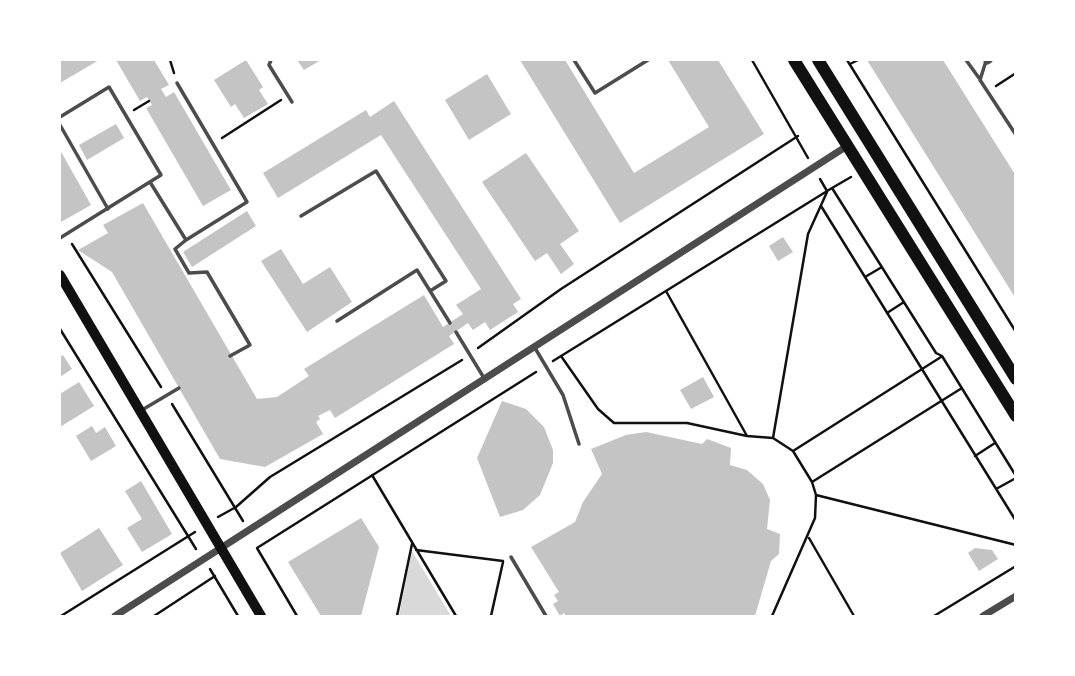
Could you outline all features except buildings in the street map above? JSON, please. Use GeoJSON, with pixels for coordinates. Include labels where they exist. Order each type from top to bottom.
{"type":"FeatureCollection","features":[{"type":"Feature","properties":{"kind":"main road"},"geometry":{"type":"LineString","coordinates":[[794,60],[1016,416]]}},
{"type":"Feature","properties":{"kind":"main road"},"geometry":{"type":"LineString","coordinates":[[817,60],[1016,379]]}},
{"type":"Feature","properties":{"kind":"main road"},"geometry":{"type":"LineString","coordinates":[[847,146],[864,135]]}},
{"type":"Feature","properties":{"kind":"main road"},"geometry":{"type":"LineString","coordinates":[[60,275],[261,617]]}},
{"type":"Feature","properties":{"kind":"street"},"geometry":{"type":"LineString","coordinates":[[115,617],[847,146]]}},
{"type":"Feature","properties":{"kind":"street"},"geometry":{"type":"LineString","coordinates":[[983,617],[1016,596]]}},
{"type":"Feature","properties":{"kind":"lane"},"geometry":{"type":"LineString","coordinates":[[271,60],[269,65],[292,102]]}},
{"type":"Feature","properties":{"kind":"lane"},"geometry":{"type":"LineString","coordinates":[[574,60],[595,93],[648,60]]}},
{"type":"Feature","properties":{"kind":"lane"},"geometry":{"type":"LineString","coordinates":[[966,60],[1016,135]]}},
{"type":"Feature","properties":{"kind":"lane"},"geometry":{"type":"LineString","coordinates":[[980,80],[988,60]]}},
{"type":"Feature","properties":{"kind":"lane"},"geometry":{"type":"LineString","coordinates":[[177,83],[247,202],[186,240],[175,250],[189,273],[207,272],[250,345],[230,356]]}},
{"type":"Feature","properties":{"kind":"lane"},"geometry":{"type":"LineString","coordinates":[[60,117],[108,87],[161,175],[60,238]]}},
{"type":"Feature","properties":{"kind":"lane"},"geometry":{"type":"LineString","coordinates":[[60,125],[108,209]]}},
{"type":"Feature","properties":{"kind":"lane"},"geometry":{"type":"LineString","coordinates":[[301,216],[376,171],[446,281],[430,291]]}},
{"type":"Feature","properties":{"kind":"lane"},"geometry":{"type":"LineString","coordinates":[[150,182],[186,240]]}},
{"type":"Feature","properties":{"kind":"lane"},"geometry":{"type":"LineString","coordinates":[[337,321],[417,270],[450,323]]}},
{"type":"Feature","properties":{"kind":"lane"},"geometry":{"type":"LineString","coordinates":[[456,332],[485,379]]}},
{"type":"Feature","properties":{"kind":"lane"},"geometry":{"type":"LineString","coordinates":[[535,348],[563,396],[579,444]]}},
{"type":"Feature","properties":{"kind":"lane"},"geometry":{"type":"LineString","coordinates":[[140,411],[179,388]]}},
{"type":"Feature","properties":{"kind":"lane"},"geometry":{"type":"LineString","coordinates":[[511,557],[546,617]]}},
{"type":"Feature","properties":{"kind":"path"},"geometry":{"type":"LineString","coordinates":[[170,60],[177,83]]}},
{"type":"Feature","properties":{"kind":"path"},"geometry":{"type":"LineString","coordinates":[[752,60],[798,136],[827,191]]}},
{"type":"Feature","properties":{"kind":"path"},"geometry":{"type":"LineString","coordinates":[[847,60],[1016,332]]}},
{"type":"Feature","properties":{"kind":"path"},"geometry":{"type":"LineString","coordinates":[[850,64],[858,60]]}},
{"type":"Feature","properties":{"kind":"path"},"geometry":{"type":"LineString","coordinates":[[988,92],[1016,74]]}},
{"type":"Feature","properties":{"kind":"path"},"geometry":{"type":"LineString","coordinates":[[213,144],[288,95]]}},
{"type":"Feature","properties":{"kind":"path"},"geometry":{"type":"LineString","coordinates":[[126,116],[149,101]]}},
{"type":"Feature","properties":{"kind":"path"},"geometry":{"type":"LineString","coordinates":[[61,617],[236,506],[270,477],[470,354],[561,289],[798,136]]}},
{"type":"Feature","properties":{"kind":"path"},"geometry":{"type":"LineString","coordinates":[[257,548],[665,290],[832,188],[936,353],[942,356],[1016,477],[996,489]]}},
{"type":"Feature","properties":{"kind":"path"},"geometry":{"type":"LineString","coordinates":[[773,438],[808,234],[827,191]]}},
{"type":"Feature","properties":{"kind":"path"},"geometry":{"type":"LineString","coordinates":[[821,206],[1016,522]]}},
{"type":"Feature","properties":{"kind":"path"},"geometry":{"type":"LineString","coordinates":[[66,234],[236,506],[297,617]]}},
{"type":"Feature","properties":{"kind":"path"},"geometry":{"type":"LineString","coordinates":[[865,277],[882,267]]}},
{"type":"Feature","properties":{"kind":"path"},"geometry":{"type":"LineString","coordinates":[[665,290],[747,436]]}},
{"type":"Feature","properties":{"kind":"path"},"geometry":{"type":"LineString","coordinates":[[887,313],[904,302]]}},
{"type":"Feature","properties":{"kind":"path"},"geometry":{"type":"LineString","coordinates":[[60,329],[238,617]]}},
{"type":"Feature","properties":{"kind":"path"},"geometry":{"type":"LineString","coordinates":[[561,356],[598,409],[614,423],[687,424],[747,436],[773,438],[793,451],[812,482],[816,495],[815,518],[809,538],[795,562],[772,617]]}},
{"type":"Feature","properties":{"kind":"path"},"geometry":{"type":"LineString","coordinates":[[793,451],[942,356]]}},
{"type":"Feature","properties":{"kind":"path"},"geometry":{"type":"LineString","coordinates":[[812,482],[962,388]]}},
{"type":"Feature","properties":{"kind":"path"},"geometry":{"type":"LineString","coordinates":[[975,456],[995,443]]}},
{"type":"Feature","properties":{"kind":"path"},"geometry":{"type":"LineString","coordinates":[[372,475],[456,617]]}},
{"type":"Feature","properties":{"kind":"path"},"geometry":{"type":"LineString","coordinates":[[816,495],[1016,545]]}},
{"type":"Feature","properties":{"kind":"path"},"geometry":{"type":"LineString","coordinates":[[809,538],[854,617]]}},
{"type":"Feature","properties":{"kind":"path"},"geometry":{"type":"LineString","coordinates":[[397,617],[412,544]]}},
{"type":"Feature","properties":{"kind":"path"},"geometry":{"type":"LineString","coordinates":[[416,550],[503,561],[491,617]]}},
{"type":"Feature","properties":{"kind":"path"},"geometry":{"type":"LineString","coordinates":[[934,617],[1016,566]]}},
{"type":"Feature","properties":{"kind":"path"},"geometry":{"type":"LineString","coordinates":[[154,617],[215,576]]}},
{"type":"Feature","properties":{"kind":"shaded area"},"geometry":{"type":"Polygon","coordinates":[[[412,551],[451,616],[399,616],[412,551]]]}}]}
